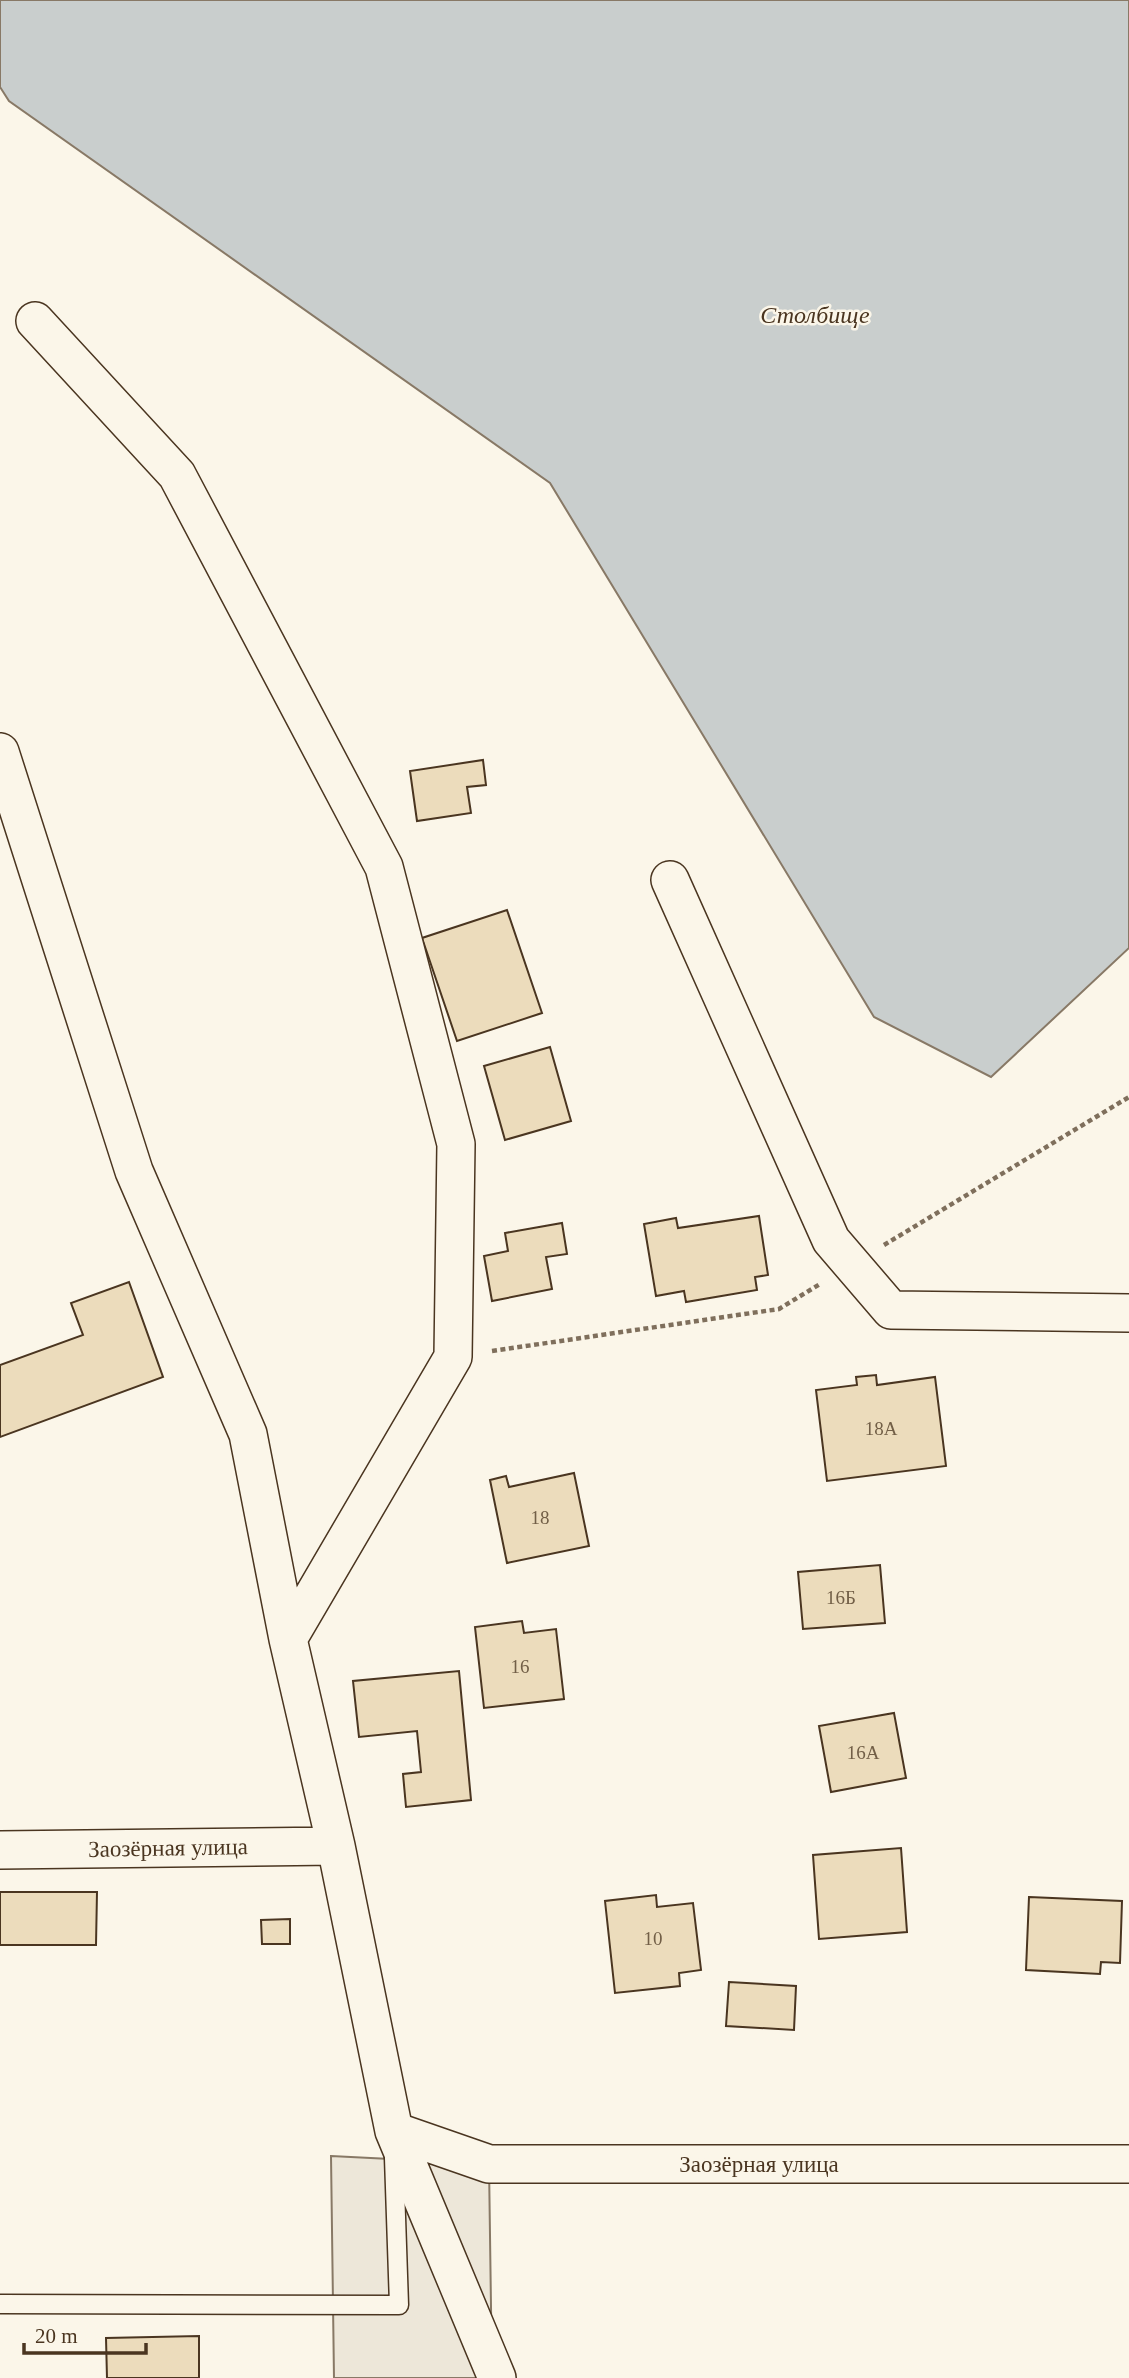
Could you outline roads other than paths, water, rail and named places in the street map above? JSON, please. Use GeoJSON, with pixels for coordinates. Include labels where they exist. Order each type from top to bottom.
{"type":"FeatureCollection","features":[{"type":"Feature","properties":{"kind":"street"},"geometry":{"type":"LineString","coordinates":[[35,321],[177,475],[384,867],[456,1144],[453,1357],[288,1639]]}},
{"type":"Feature","properties":{"kind":"street"},"geometry":{"type":"LineString","coordinates":[[0,752],[134,1171],[248,1434],[288,1639],[336,1846],[394,2131],[497,2378]]}},
{"type":"Feature","properties":{"kind":"street"},"geometry":{"type":"LineString","coordinates":[[670,880],[831,1240],[891,1310],[1129,1313]]}},
{"type":"Feature","properties":{"kind":"street","name":"Заозёрная улица"},"geometry":{"type":"LineString","coordinates":[[0,1850],[336,1846]]}},
{"type":"Feature","properties":{"kind":"street","name":"Заозёрная улица"},"geometry":{"type":"LineString","coordinates":[[394,2131],[489,2164],[1129,2164]]}},
{"type":"Feature","properties":{"kind":"lane"},"geometry":{"type":"LineString","coordinates":[[0,2304],[399,2305],[394,2131]]}},
{"type":"Feature","properties":{"kind":"water","name":"Столбище"},"geometry":{"type":"Polygon","coordinates":[[[0,0],[1129,0],[1129,948],[991,1077],[874,1017],[550,483],[9,101],[0,87],[0,0]]]}}]}
